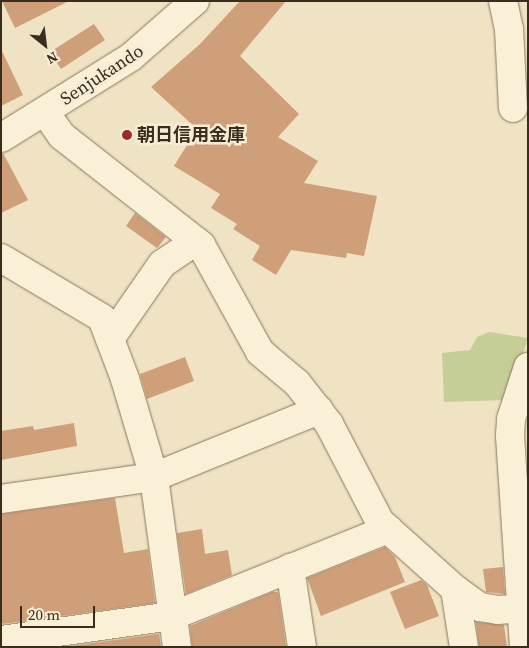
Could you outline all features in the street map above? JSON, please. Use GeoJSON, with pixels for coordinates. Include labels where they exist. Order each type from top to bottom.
{"type":"FeatureCollection","features":[{"type":"Feature","properties":{"kind":"street","name":"Senjukando"},"geometry":{"type":"LineString","coordinates":[[1,138],[131,57],[195,1]]}},
{"type":"Feature","properties":{"kind":"street"},"geometry":{"type":"LineString","coordinates":[[503,1],[510,28],[513,108]]}},
{"type":"Feature","properties":{"kind":"street"},"geometry":{"type":"LineString","coordinates":[[45,112],[62,136],[196,241],[260,352],[296,383],[329,424],[380,522],[454,589],[480,607],[525,608]]}},
{"type":"Feature","properties":{"kind":"street"},"geometry":{"type":"LineString","coordinates":[[110,339],[162,264],[196,241]]}},
{"type":"Feature","properties":{"kind":"street"},"geometry":{"type":"LineString","coordinates":[[1,258],[102,318],[154,477],[176,647]]}},
{"type":"Feature","properties":{"kind":"street"},"geometry":{"type":"LineString","coordinates":[[524,647],[525,608],[519,436],[511,419],[528,367]]}},
{"type":"Feature","properties":{"kind":"street"},"geometry":{"type":"LineString","coordinates":[[1,499],[154,477],[319,410]]}},
{"type":"Feature","properties":{"kind":"street"},"geometry":{"type":"LineString","coordinates":[[1,640],[43,641],[172,616],[388,529]]}},
{"type":"Feature","properties":{"kind":"street"},"geometry":{"type":"LineString","coordinates":[[290,568],[302,647]]}},
{"type":"Feature","properties":{"kind":"street"},"geometry":{"type":"LineString","coordinates":[[454,589],[464,647]]}},
{"type":"Feature","properties":{"kind":"green space"},"geometry":{"type":"Polygon","coordinates":[[[489,332],[528,338],[508,400],[444,402],[442,353],[470,350],[477,337],[489,332]]]}},
{"type":"Feature","properties":{"kind":"building"},"geometry":{"type":"Polygon","coordinates":[[[2,1],[69,1],[15,28],[2,1]]]}},
{"type":"Feature","properties":{"kind":"building"},"geometry":{"type":"Polygon","coordinates":[[[240,1],[286,1],[240,56],[299,114],[278,137],[318,161],[304,183],[377,196],[364,256],[347,253],[346,258],[291,250],[276,275],[252,260],[260,246],[233,229],[237,224],[211,208],[220,194],[174,166],[197,129],[151,87],[200,44],[240,1]]]}},
{"type":"Feature","properties":{"kind":"building"},"geometry":{"type":"Polygon","coordinates":[[[94,24],[105,40],[61,69],[50,52],[94,24]]]}},
{"type":"Feature","properties":{"kind":"building"},"geometry":{"type":"Polygon","coordinates":[[[1,49],[23,95],[1,106],[1,49]]]}},
{"type":"Feature","properties":{"kind":"building"},"geometry":{"type":"Polygon","coordinates":[[[3,153],[28,200],[1,213],[1,154],[3,153]]]}},
{"type":"Feature","properties":{"kind":"building"},"geometry":{"type":"Polygon","coordinates":[[[135,213],[166,237],[157,248],[126,226],[135,213]]]}},
{"type":"Feature","properties":{"kind":"building"},"geometry":{"type":"Polygon","coordinates":[[[185,357],[194,381],[147,399],[140,374],[185,357]]]}},
{"type":"Feature","properties":{"kind":"building"},"geometry":{"type":"Polygon","coordinates":[[[74,423],[77,446],[1,460],[1,431],[33,426],[34,430],[74,423]]]}},
{"type":"Feature","properties":{"kind":"building"},"geometry":{"type":"Polygon","coordinates":[[[115,498],[124,553],[148,549],[155,603],[1,624],[1,514],[115,498]]]}},
{"type":"Feature","properties":{"kind":"building"},"geometry":{"type":"Polygon","coordinates":[[[202,529],[205,554],[228,550],[232,575],[186,594],[177,533],[202,529]]]}},
{"type":"Feature","properties":{"kind":"building"},"geometry":{"type":"Polygon","coordinates":[[[385,547],[395,557],[405,582],[321,616],[307,578],[385,547]]]}},
{"type":"Feature","properties":{"kind":"building"},"geometry":{"type":"Polygon","coordinates":[[[503,567],[505,594],[486,592],[483,569],[503,567]]]}},
{"type":"Feature","properties":{"kind":"building"},"geometry":{"type":"Polygon","coordinates":[[[421,580],[427,585],[439,616],[405,629],[390,592],[421,580]]]}},
{"type":"Feature","properties":{"kind":"building"},"geometry":{"type":"Polygon","coordinates":[[[272,592],[278,592],[286,647],[192,647],[190,626],[272,592]]]}},
{"type":"Feature","properties":{"kind":"building"},"geometry":{"type":"Polygon","coordinates":[[[476,622],[504,625],[507,647],[479,647],[476,622]]]}},
{"type":"Feature","properties":{"kind":"building"},"geometry":{"type":"Polygon","coordinates":[[[159,634],[161,647],[65,647],[159,634]]]}},
{"type":"Feature","properties":{"kind":"place","name":"朝日信用金庫"},"geometry":{"type":"Point","coordinates":[127,135]}}]}
